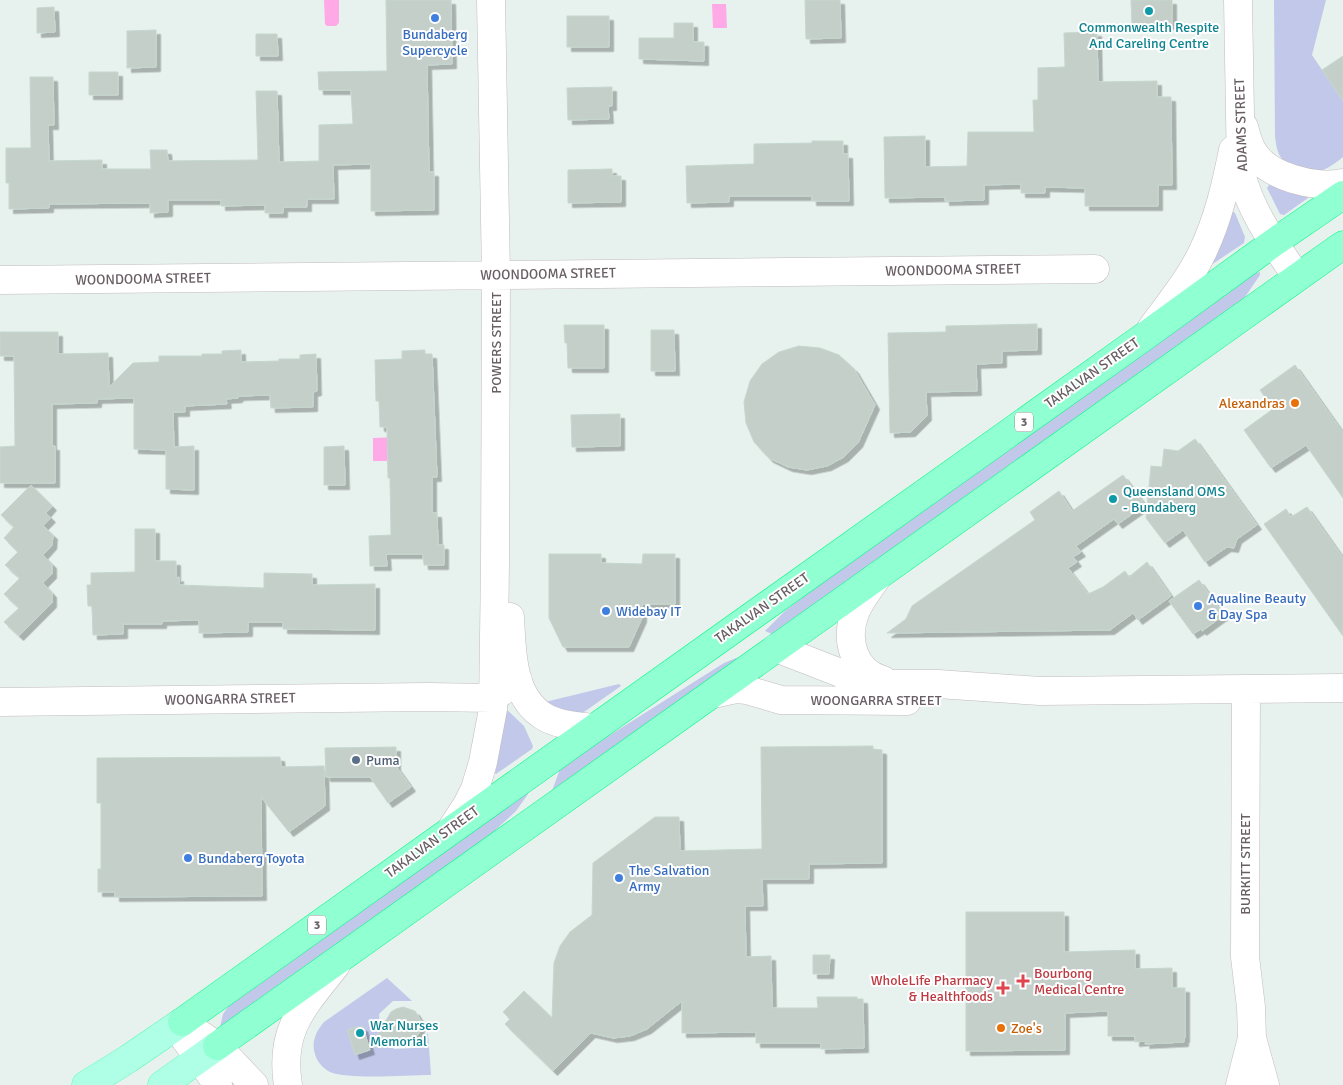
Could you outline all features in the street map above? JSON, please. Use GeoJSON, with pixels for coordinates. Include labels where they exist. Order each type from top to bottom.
{"type":"FeatureCollection","features":[{"type":"Feature","properties":{"kind":"highway","name":"TAKALVAN STREET"},"geometry":{"type":"LineString","coordinates":[[179,1023],[1145,336],[1274,242],[1343,195]]}},
{"type":"Feature","properties":{"kind":"highway"},"geometry":{"type":"LineString","coordinates":[[208,1053],[1343,245]]}},
{"type":"Feature","properties":{"kind":"highway"},"geometry":{"type":"LineString","coordinates":[[704,649],[723,641],[735,640],[776,648]]}},
{"type":"Feature","properties":{"kind":"main road","name":"3"},"geometry":{"type":"LineString","coordinates":[[86,1085],[128,1059],[179,1023]]}},
{"type":"Feature","properties":{"kind":"main road"},"geometry":{"type":"LineString","coordinates":[[162,1085],[208,1053]]}},
{"type":"Feature","properties":{"kind":"street","name":"POWERS STREET"},"geometry":{"type":"LineString","coordinates":[[452,828],[467,805],[479,776],[493,709],[496,274],[491,0]]}},
{"type":"Feature","properties":{"kind":"street","name":"ADAMS STREET"},"geometry":{"type":"LineString","coordinates":[[1238,0],[1241,172],[1246,193],[1256,214],[1297,277]]}},
{"type":"Feature","properties":{"kind":"street"},"geometry":{"type":"LineString","coordinates":[[1240,117],[1252,151],[1261,161],[1274,170],[1291,178],[1309,183],[1323,185],[1343,183]]}},
{"type":"Feature","properties":{"kind":"street"},"geometry":{"type":"LineString","coordinates":[[1145,336],[1179,292],[1202,253],[1214,226],[1226,185],[1240,117]]}},
{"type":"Feature","properties":{"kind":"street","name":"WOONDOOMA STREET"},"geometry":{"type":"LineString","coordinates":[[0,280],[1095,269]]}},
{"type":"Feature","properties":{"kind":"street","name":"POWERS STREET"},"geometry":{"type":"LineString","coordinates":[[495,565],[509,604],[513,662],[527,702],[544,717],[560,723],[593,728]]}},
{"type":"Feature","properties":{"kind":"street","name":"WOONGARRA STREET"},"geometry":{"type":"LineString","coordinates":[[878,576],[855,613],[851,632],[851,644],[862,667],[879,679],[900,684]]}},
{"type":"Feature","properties":{"kind":"street"},"geometry":{"type":"LineString","coordinates":[[460,698],[472,688],[483,673],[494,648]]}},
{"type":"Feature","properties":{"kind":"street","name":"WOONGARRA STREET"},"geometry":{"type":"LineString","coordinates":[[776,648],[843,674],[883,684],[938,684],[1040,691],[1343,688]]}},
{"type":"Feature","properties":{"kind":"street"},"geometry":{"type":"LineString","coordinates":[[492,698],[518,680]]}},
{"type":"Feature","properties":{"kind":"street","name":"WOONGARRA STREET"},"geometry":{"type":"LineString","coordinates":[[713,694],[736,689],[747,690],[781,700],[938,701],[1040,691]]}},
{"type":"Feature","properties":{"kind":"street","name":"BURKITT STREET"},"geometry":{"type":"LineString","coordinates":[[1246,690],[1245,957],[1251,1007],[1252,1038],[1265,1085]]}},
{"type":"Feature","properties":{"kind":"street","name":"WOONGARRA STREET"},"geometry":{"type":"LineString","coordinates":[[0,702],[492,698]]}},
{"type":"Feature","properties":{"kind":"street"},"geometry":{"type":"LineString","coordinates":[[288,1085],[286,1053],[293,1025],[307,1002],[343,956]]}},
{"type":"Feature","properties":{"kind":"street"},"geometry":{"type":"LineString","coordinates":[[179,1023],[208,1053],[254,1085]]}},
{"type":"Feature","properties":{"kind":"street","name":"BURKITT STREET"},"geometry":{"type":"LineString","coordinates":[[1240,1085],[1252,1038]]}},
{"type":"Feature","properties":{"kind":"street"},"geometry":{"type":"LineString","coordinates":[[208,1053],[218,1085]]}},
{"type":"Feature","properties":{"kind":"shaded area"},"geometry":{"type":"Polygon","coordinates":[[[324,0],[339,0],[339,23],[336,26],[327,26],[325,24],[324,0]]]}},
{"type":"Feature","properties":{"kind":"shaded area"},"geometry":{"type":"Polygon","coordinates":[[[1274,0],[1326,0],[1312,55],[1343,101],[1343,157],[1323,170],[1307,171],[1290,165],[1282,159],[1277,148],[1275,136],[1274,0]]]}},
{"type":"Feature","properties":{"kind":"shaded area"},"geometry":{"type":"Polygon","coordinates":[[[712,4],[726,4],[727,28],[713,28],[712,4]]]}},
{"type":"Feature","properties":{"kind":"shaded area"},"geometry":{"type":"Polygon","coordinates":[[[1270,184],[1306,194],[1308,198],[1284,215],[1280,214],[1267,188],[1270,184]]]}},
{"type":"Feature","properties":{"kind":"shaded area"},"geometry":{"type":"Polygon","coordinates":[[[1232,211],[1235,213],[1245,237],[1244,243],[1211,265],[1232,211]]]}},
{"type":"Feature","properties":{"kind":"shaded area"},"geometry":{"type":"Polygon","coordinates":[[[1260,272],[1260,275],[1245,297],[1236,305],[772,634],[765,631],[785,611],[851,560],[1260,272]]]}},
{"type":"Feature","properties":{"kind":"shaded area"},"geometry":{"type":"Polygon","coordinates":[[[398,437],[399,453],[387,453],[387,461],[373,461],[373,438],[398,437]]]}},
{"type":"Feature","properties":{"kind":"shaded area"},"geometry":{"type":"Polygon","coordinates":[[[736,658],[739,660],[552,791],[561,766],[724,663],[736,658]]]}},
{"type":"Feature","properties":{"kind":"shaded area"},"geometry":{"type":"Polygon","coordinates":[[[619,684],[621,686],[554,733],[541,703],[619,684]]]}},
{"type":"Feature","properties":{"kind":"shaded area"},"geometry":{"type":"Polygon","coordinates":[[[505,708],[524,726],[533,746],[532,749],[496,774],[495,773],[505,708]]]}},
{"type":"Feature","properties":{"kind":"shaded area"},"geometry":{"type":"Polygon","coordinates":[[[528,792],[516,811],[485,840],[220,1027],[223,1014],[233,1000],[528,792]]]}},
{"type":"Feature","properties":{"kind":"shaded area"},"geometry":{"type":"Polygon","coordinates":[[[387,978],[412,1001],[393,1001],[379,1014],[380,1035],[394,1049],[414,1048],[428,1033],[431,1075],[351,1076],[330,1072],[319,1062],[314,1050],[314,1041],[319,1029],[324,1022],[387,978]]]}},
{"type":"Feature","properties":{"kind":"building"},"geometry":{"type":"Polygon","coordinates":[[[386,0],[451,0],[452,64],[427,65],[429,172],[434,172],[434,210],[371,211],[371,164],[333,165],[334,199],[307,199],[307,207],[283,207],[283,213],[265,213],[265,205],[221,206],[221,200],[168,200],[168,212],[150,213],[150,203],[49,204],[49,208],[9,209],[9,183],[6,183],[6,148],[31,148],[30,77],[53,77],[54,125],[48,125],[49,161],[102,160],[102,169],[151,169],[150,150],[167,150],[168,161],[258,160],[256,91],[277,91],[279,162],[319,161],[319,125],[353,124],[351,90],[319,90],[318,72],[387,71],[386,0]]]}},
{"type":"Feature","properties":{"kind":"building"},"geometry":{"type":"Polygon","coordinates":[[[805,0],[840,0],[841,38],[806,39],[805,0]]]}},
{"type":"Feature","properties":{"kind":"building","name":"Commonwealth Respite And Careling Centre"},"geometry":{"type":"Polygon","coordinates":[[[1131,0],[1172,0],[1172,25],[1132,25],[1131,0]]]}},
{"type":"Feature","properties":{"kind":"building"},"geometry":{"type":"Polygon","coordinates":[[[54,7],[55,32],[37,33],[37,8],[54,7]]]}},
{"type":"Feature","properties":{"kind":"building"},"geometry":{"type":"Polygon","coordinates":[[[567,16],[609,16],[609,47],[567,47],[567,16]]]}},
{"type":"Feature","properties":{"kind":"building"},"geometry":{"type":"Polygon","coordinates":[[[674,23],[693,23],[693,42],[704,42],[704,61],[639,59],[639,38],[674,38],[674,23]]]}},
{"type":"Feature","properties":{"kind":"building"},"geometry":{"type":"Polygon","coordinates":[[[156,30],[156,67],[127,68],[127,31],[156,30]]]}},
{"type":"Feature","properties":{"kind":"building"},"geometry":{"type":"Polygon","coordinates":[[[1097,32],[1098,82],[1157,81],[1157,97],[1171,97],[1172,185],[1158,185],[1158,206],[1085,206],[1085,188],[1045,187],[1045,193],[1021,193],[1021,184],[984,185],[984,200],[945,201],[945,197],[885,198],[884,137],[925,136],[925,167],[967,166],[968,132],[1034,132],[1033,100],[1038,100],[1038,68],[1065,67],[1064,33],[1097,32]]]}},
{"type":"Feature","properties":{"kind":"building"},"geometry":{"type":"Polygon","coordinates":[[[256,34],[277,34],[278,56],[256,56],[256,34]]]}},
{"type":"Feature","properties":{"kind":"building"},"geometry":{"type":"Polygon","coordinates":[[[1343,56],[1343,101],[1322,70],[1343,56]]]}},
{"type":"Feature","properties":{"kind":"building"},"geometry":{"type":"Polygon","coordinates":[[[89,72],[118,72],[118,95],[89,95],[89,72]]]}},
{"type":"Feature","properties":{"kind":"building"},"geometry":{"type":"Polygon","coordinates":[[[612,87],[612,106],[608,106],[609,119],[568,120],[567,88],[612,87]]]}},
{"type":"Feature","properties":{"kind":"building"},"geometry":{"type":"Polygon","coordinates":[[[812,141],[843,141],[843,154],[848,154],[849,201],[812,201],[812,196],[729,196],[729,202],[687,203],[686,166],[754,164],[754,144],[812,143],[812,141]]]}},
{"type":"Feature","properties":{"kind":"building"},"geometry":{"type":"Polygon","coordinates":[[[612,169],[612,176],[621,176],[621,202],[568,203],[568,170],[612,169]]]}},
{"type":"Feature","properties":{"kind":"building"},"geometry":{"type":"Polygon","coordinates":[[[1037,324],[1037,350],[1002,351],[1002,363],[976,364],[977,391],[926,392],[927,416],[911,432],[890,433],[888,333],[946,332],[946,326],[1037,324]]]}},
{"type":"Feature","properties":{"kind":"building"},"geometry":{"type":"Polygon","coordinates":[[[564,325],[604,325],[604,368],[568,368],[564,325]]]}},
{"type":"Feature","properties":{"kind":"building"},"geometry":{"type":"Polygon","coordinates":[[[651,330],[674,330],[675,371],[651,371],[651,330]]]}},
{"type":"Feature","properties":{"kind":"building"},"geometry":{"type":"Polygon","coordinates":[[[0,332],[58,332],[58,354],[108,353],[109,387],[133,363],[159,362],[159,356],[202,356],[202,354],[222,354],[222,351],[241,350],[241,362],[300,359],[300,355],[316,354],[317,391],[313,392],[313,407],[271,408],[270,395],[239,396],[238,398],[226,399],[227,404],[185,406],[185,412],[173,412],[174,447],[194,446],[194,490],[166,489],[166,450],[134,449],[134,398],[97,399],[97,403],[52,404],[52,446],[55,446],[55,483],[0,483],[0,447],[15,446],[14,356],[0,356],[0,332]]]}},
{"type":"Feature","properties":{"kind":"building"},"geometry":{"type":"Polygon","coordinates":[[[799,346],[820,348],[839,355],[854,369],[875,405],[858,443],[844,457],[827,466],[807,470],[788,467],[769,458],[754,442],[746,423],[744,402],[750,381],[762,364],[779,352],[799,346]]]}},
{"type":"Feature","properties":{"kind":"building"},"geometry":{"type":"Polygon","coordinates":[[[425,350],[425,354],[432,354],[437,477],[432,477],[432,513],[437,513],[438,545],[444,545],[444,565],[424,565],[423,554],[386,554],[387,566],[370,566],[369,536],[391,535],[387,427],[380,427],[379,401],[376,401],[375,360],[402,359],[402,351],[425,350]]]}},
{"type":"Feature","properties":{"kind":"building"},"geometry":{"type":"Polygon","coordinates":[[[1295,365],[1343,433],[1343,498],[1306,445],[1271,468],[1244,430],[1273,409],[1260,390],[1295,365]]]}},
{"type":"Feature","properties":{"kind":"building"},"geometry":{"type":"Polygon","coordinates":[[[620,414],[620,446],[572,447],[571,415],[620,414]]]}},
{"type":"Feature","properties":{"kind":"building"},"geometry":{"type":"Polygon","coordinates":[[[1195,439],[1257,525],[1237,539],[1234,548],[1227,547],[1205,562],[1183,530],[1165,543],[1146,518],[1151,466],[1162,467],[1164,449],[1178,451],[1195,439]]]}},
{"type":"Feature","properties":{"kind":"building"},"geometry":{"type":"Polygon","coordinates":[[[344,446],[345,485],[324,485],[324,447],[344,446]]]}},
{"type":"Feature","properties":{"kind":"building"},"geometry":{"type":"Polygon","coordinates":[[[1123,475],[1145,505],[1118,524],[1114,519],[1076,546],[1081,552],[1073,557],[1077,562],[1068,568],[1088,594],[1103,587],[1125,571],[1129,577],[1147,562],[1171,596],[1138,620],[1133,613],[1110,630],[887,633],[906,619],[912,606],[1035,520],[1030,512],[1059,491],[1072,511],[1123,475]]]}},
{"type":"Feature","properties":{"kind":"building"},"geometry":{"type":"Polygon","coordinates":[[[31,485],[52,506],[46,513],[51,518],[43,526],[53,535],[52,545],[43,555],[52,564],[52,574],[43,583],[52,593],[52,603],[19,636],[4,622],[19,608],[4,594],[20,578],[5,565],[18,552],[4,538],[14,527],[1,515],[31,485]]]}},
{"type":"Feature","properties":{"kind":"building"},"geometry":{"type":"Polygon","coordinates":[[[1307,507],[1343,558],[1343,636],[1264,524],[1286,509],[1291,517],[1307,507]]]}},
{"type":"Feature","properties":{"kind":"building"},"geometry":{"type":"Polygon","coordinates":[[[135,529],[155,529],[155,561],[176,561],[176,578],[179,577],[179,585],[264,588],[264,573],[312,574],[312,585],[375,584],[375,630],[283,629],[283,622],[248,622],[248,632],[199,633],[199,620],[162,621],[162,624],[123,624],[123,634],[93,635],[92,606],[88,606],[87,585],[91,585],[91,573],[135,572],[135,529]]]}},
{"type":"Feature","properties":{"kind":"building"},"geometry":{"type":"Polygon","coordinates":[[[549,554],[601,554],[601,563],[642,564],[643,554],[675,554],[675,604],[642,604],[642,618],[629,647],[563,647],[549,618],[549,554]]]}},
{"type":"Feature","properties":{"kind":"building","name":"Aqualine Beauty & Day Spa"},"geometry":{"type":"Polygon","coordinates":[[[1199,580],[1224,615],[1202,631],[1201,629],[1193,634],[1169,601],[1199,580]]]}},
{"type":"Feature","properties":{"kind":"building"},"geometry":{"type":"Polygon","coordinates":[[[873,746],[873,749],[882,750],[882,863],[809,864],[809,879],[762,879],[763,906],[745,906],[746,957],[771,956],[772,1008],[818,1008],[817,997],[857,997],[857,999],[863,999],[864,1048],[821,1049],[821,1043],[756,1043],[756,1032],[682,1033],[682,1001],[647,1029],[630,1036],[613,1038],[591,1033],[553,1071],[505,1024],[510,1019],[503,1012],[524,991],[552,1018],[554,963],[560,946],[570,932],[592,915],[593,863],[655,817],[679,817],[680,851],[762,849],[761,747],[873,746]]]}},
{"type":"Feature","properties":{"kind":"building","name":"Puma"},"geometry":{"type":"Polygon","coordinates":[[[396,747],[396,766],[411,787],[388,803],[370,777],[326,777],[325,748],[396,747]]]}},
{"type":"Feature","properties":{"kind":"building"},"geometry":{"type":"Polygon","coordinates":[[[280,757],[281,767],[324,766],[325,806],[289,832],[261,797],[262,896],[115,897],[115,892],[98,892],[98,869],[101,869],[101,803],[97,803],[97,758],[280,757]]]}},
{"type":"Feature","properties":{"kind":"building"},"geometry":{"type":"Polygon","coordinates":[[[966,912],[1064,912],[1064,952],[1135,950],[1135,969],[1172,968],[1172,988],[1185,988],[1184,1042],[1145,1044],[1146,1041],[1135,1042],[1135,1036],[1108,1036],[1108,1011],[1065,1013],[1065,1050],[966,1051],[966,912]]]}},
{"type":"Feature","properties":{"kind":"building"},"geometry":{"type":"Polygon","coordinates":[[[813,955],[830,955],[829,974],[813,974],[813,955]]]}},
{"type":"Feature","properties":{"kind":"building"},"geometry":{"type":"Polygon","coordinates":[[[403,1007],[415,1011],[421,1021],[419,1033],[414,1039],[402,1042],[377,1035],[391,1012],[403,1007]]]}},
{"type":"Feature","properties":{"kind":"building"},"geometry":{"type":"Polygon","coordinates":[[[363,1027],[370,1050],[355,1055],[347,1030],[363,1027]]]}},
{"type":"Feature","properties":{"kind":"place","name":"Commonwealth Respite And Careling Centre"},"geometry":{"type":"Point","coordinates":[1149,11]}},
{"type":"Feature","properties":{"kind":"place","name":"Bundaberg Supercycle"},"geometry":{"type":"Point","coordinates":[435,18]}},
{"type":"Feature","properties":{"kind":"place","name":"Alexandras"},"geometry":{"type":"Point","coordinates":[1295,403]}},
{"type":"Feature","properties":{"kind":"place","name":"Queensland OMS - Bundaberg"},"geometry":{"type":"Point","coordinates":[1113,499]}},
{"type":"Feature","properties":{"kind":"place","name":"Aqualine Beauty & Day Spa"},"geometry":{"type":"Point","coordinates":[1198,606]}},
{"type":"Feature","properties":{"kind":"place","name":"Widebay IT"},"geometry":{"type":"Point","coordinates":[606,611]}},
{"type":"Feature","properties":{"kind":"place","name":"Puma"},"geometry":{"type":"Point","coordinates":[356,760]}},
{"type":"Feature","properties":{"kind":"place","name":"Bundaberg Toyota"},"geometry":{"type":"Point","coordinates":[188,858]}},
{"type":"Feature","properties":{"kind":"place","name":"The Salvation Army"},"geometry":{"type":"Point","coordinates":[619,878]}},
{"type":"Feature","properties":{"kind":"place","name":"Bourbong Medical Centre"},"geometry":{"type":"Point","coordinates":[1023,981]}},
{"type":"Feature","properties":{"kind":"place","name":"WholeLife Pharmacy & Healthfoods"},"geometry":{"type":"Point","coordinates":[1003,988]}},
{"type":"Feature","properties":{"kind":"place","name":"Zoe's"},"geometry":{"type":"Point","coordinates":[1001,1028]}},
{"type":"Feature","properties":{"kind":"place","name":"War Nurses Memorial"},"geometry":{"type":"Point","coordinates":[360,1033]}}]}
